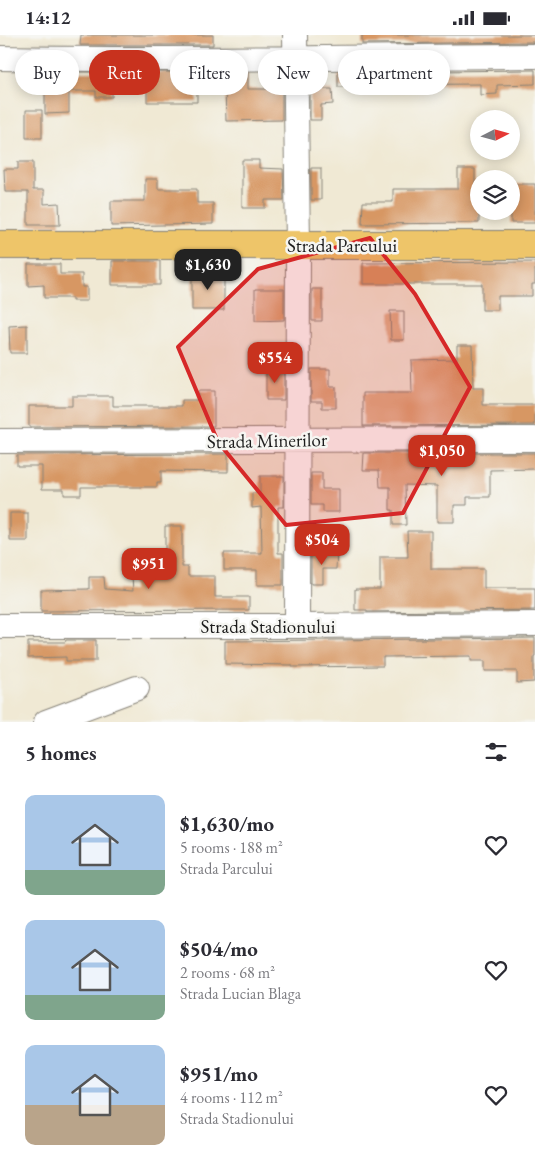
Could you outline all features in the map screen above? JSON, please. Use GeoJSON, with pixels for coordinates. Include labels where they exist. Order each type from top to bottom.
{"type":"FeatureCollection","features":[{"type":"Feature","properties":{"kind":"main road","name":"Strada Parcului"},"geometry":{"type":"LineString","coordinates":[[0,245],[535,245]]}},
{"type":"Feature","properties":{"kind":"street"},"geometry":{"type":"LineString","coordinates":[[295,35],[295,50]]}},
{"type":"Feature","properties":{"kind":"street"},"geometry":{"type":"LineString","coordinates":[[328,58],[535,56]]}},
{"type":"Feature","properties":{"kind":"street"},"geometry":{"type":"LineString","coordinates":[[0,58],[258,59]]}},
{"type":"Feature","properties":{"kind":"street"},"geometry":{"type":"LineString","coordinates":[[296,95],[298,245],[297,626]]}},
{"type":"Feature","properties":{"kind":"street","name":"Strada Minerilor"},"geometry":{"type":"LineString","coordinates":[[0,441],[535,439]]}},
{"type":"Feature","properties":{"kind":"street","name":"Strada Stadionului"},"geometry":{"type":"LineString","coordinates":[[0,626],[535,624]]}},
{"type":"Feature","properties":{"kind":"street"},"geometry":{"type":"LineString","coordinates":[[46,722],[137,688]]}},
{"type":"Feature","properties":{"kind":"highlighted area"},"geometry":{"type":"Polygon","coordinates":[[[370,238],[415,294],[470,387],[403,513],[286,525],[218,442],[178,347],[258,269],[370,238]]]}},
{"type":"Feature","properties":{"kind":"building"},"geometry":{"type":"Polygon","coordinates":[[[81,35],[213,35],[213,45],[80,45],[81,35]]]}},
{"type":"Feature","properties":{"kind":"building"},"geometry":{"type":"Polygon","coordinates":[[[362,35],[535,35],[535,42],[362,44],[362,35]]]}},
{"type":"Feature","properties":{"kind":"building"},"geometry":{"type":"Polygon","coordinates":[[[535,70],[535,84],[497,85],[497,94],[480,95],[480,84],[450,84],[450,71],[535,70]]]}},
{"type":"Feature","properties":{"kind":"building"},"geometry":{"type":"Polygon","coordinates":[[[79,72],[89,72],[89,91],[79,91],[79,72]]]}},
{"type":"Feature","properties":{"kind":"building"},"geometry":{"type":"Polygon","coordinates":[[[160,72],[170,72],[170,95],[197,95],[197,102],[147,102],[147,95],[160,95],[160,72]]]}},
{"type":"Feature","properties":{"kind":"building"},"geometry":{"type":"Polygon","coordinates":[[[248,89],[258,89],[258,95],[282,95],[282,120],[226,121],[225,95],[248,95],[248,89]]]}},
{"type":"Feature","properties":{"kind":"building"},"geometry":{"type":"Polygon","coordinates":[[[328,89],[332,89],[333,104],[321,105],[321,120],[310,120],[310,95],[328,95],[328,89]]]}},
{"type":"Feature","properties":{"kind":"building"},"geometry":{"type":"Polygon","coordinates":[[[45,95],[69,95],[69,113],[45,114],[45,95]]]}},
{"type":"Feature","properties":{"kind":"building"},"geometry":{"type":"Polygon","coordinates":[[[96,95],[112,95],[112,97],[96,97],[96,95]]]}},
{"type":"Feature","properties":{"kind":"building"},"geometry":{"type":"Polygon","coordinates":[[[26,110],[42,110],[42,138],[26,138],[26,110]]]}},
{"type":"Feature","properties":{"kind":"building"},"geometry":{"type":"Polygon","coordinates":[[[242,160],[259,160],[259,168],[283,169],[284,200],[265,200],[265,208],[242,208],[242,160]]]}},
{"type":"Feature","properties":{"kind":"building"},"geometry":{"type":"Polygon","coordinates":[[[18,162],[33,162],[33,190],[44,190],[44,204],[59,203],[60,225],[28,225],[28,192],[5,192],[4,169],[18,169],[18,162]]]}},
{"type":"Feature","properties":{"kind":"building"},"geometry":{"type":"Polygon","coordinates":[[[311,168],[321,168],[321,200],[311,200],[311,168]]]}},
{"type":"Feature","properties":{"kind":"building"},"geometry":{"type":"Polygon","coordinates":[[[458,169],[475,169],[470,170],[470,220],[479,220],[479,223],[362,224],[363,202],[393,202],[393,189],[458,189],[458,169]]]}},
{"type":"Feature","properties":{"kind":"building"},"geometry":{"type":"Polygon","coordinates":[[[145,179],[158,179],[158,189],[197,189],[197,203],[213,203],[213,224],[111,226],[111,201],[145,201],[145,179]]]}},
{"type":"Feature","properties":{"kind":"building"},"geometry":{"type":"Polygon","coordinates":[[[520,184],[535,184],[535,223],[511,223],[511,220],[520,220],[520,184]]]}},
{"type":"Feature","properties":{"kind":"building"},"geometry":{"type":"Polygon","coordinates":[[[112,261],[160,261],[160,285],[112,285],[112,261]]]}},
{"type":"Feature","properties":{"kind":"building"},"geometry":{"type":"Polygon","coordinates":[[[535,262],[535,284],[532,284],[532,296],[498,296],[498,310],[482,310],[482,284],[363,284],[363,263],[535,262]]]}},
{"type":"Feature","properties":{"kind":"building"},"geometry":{"type":"Polygon","coordinates":[[[28,264],[60,264],[60,274],[82,274],[82,287],[87,287],[87,301],[72,301],[72,298],[44,298],[44,285],[28,286],[28,264]]]}},
{"type":"Feature","properties":{"kind":"building"},"geometry":{"type":"Polygon","coordinates":[[[192,273],[224,273],[224,310],[192,310],[192,273]]]}},
{"type":"Feature","properties":{"kind":"building"},"geometry":{"type":"Polygon","coordinates":[[[255,289],[284,289],[284,320],[255,321],[255,289]]]}},
{"type":"Feature","properties":{"kind":"building"},"geometry":{"type":"Polygon","coordinates":[[[312,289],[322,289],[322,321],[312,321],[312,289]]]}},
{"type":"Feature","properties":{"kind":"building"},"geometry":{"type":"Polygon","coordinates":[[[390,311],[404,311],[404,340],[391,340],[390,311]]]}},
{"type":"Feature","properties":{"kind":"building"},"geometry":{"type":"Polygon","coordinates":[[[27,325],[27,353],[10,353],[9,326],[27,325]]]}},
{"type":"Feature","properties":{"kind":"building"},"geometry":{"type":"Polygon","coordinates":[[[457,345],[472,345],[473,388],[483,388],[483,405],[535,405],[535,425],[363,426],[363,393],[412,393],[411,360],[457,359],[457,345]]]}},
{"type":"Feature","properties":{"kind":"building"},"geometry":{"type":"Polygon","coordinates":[[[266,368],[284,368],[284,400],[266,400],[266,368]]]}},
{"type":"Feature","properties":{"kind":"building"},"geometry":{"type":"Polygon","coordinates":[[[311,369],[330,369],[330,387],[336,387],[336,408],[322,408],[322,401],[311,401],[311,369]]]}},
{"type":"Feature","properties":{"kind":"building"},"geometry":{"type":"Polygon","coordinates":[[[198,391],[214,391],[214,426],[29,427],[29,406],[72,406],[72,396],[113,396],[113,406],[182,406],[182,400],[198,400],[198,391]]]}},
{"type":"Feature","properties":{"kind":"building"},"geometry":{"type":"Polygon","coordinates":[[[364,453],[535,453],[535,469],[490,470],[490,497],[467,497],[467,505],[454,505],[454,522],[437,522],[437,486],[405,485],[406,525],[393,525],[393,510],[390,510],[390,487],[380,487],[379,470],[363,470],[364,453]]]}},
{"type":"Feature","properties":{"kind":"building"},"geometry":{"type":"Polygon","coordinates":[[[228,454],[228,472],[161,471],[161,483],[157,483],[157,487],[81,487],[81,495],[64,495],[64,489],[42,489],[42,466],[17,466],[17,455],[228,454]]]}},
{"type":"Feature","properties":{"kind":"building"},"geometry":{"type":"Polygon","coordinates":[[[311,473],[322,473],[322,489],[339,489],[339,512],[323,512],[323,505],[311,505],[311,473]]]}},
{"type":"Feature","properties":{"kind":"building"},"geometry":{"type":"Polygon","coordinates":[[[260,476],[284,476],[284,507],[278,507],[278,553],[283,553],[283,585],[257,585],[257,570],[224,570],[224,553],[262,553],[261,507],[252,508],[252,493],[260,493],[260,476]]]}},
{"type":"Feature","properties":{"kind":"building"},"geometry":{"type":"Polygon","coordinates":[[[10,513],[28,513],[28,541],[10,541],[10,513]]]}},
{"type":"Feature","properties":{"kind":"building"},"geometry":{"type":"Polygon","coordinates":[[[165,526],[182,526],[182,567],[188,567],[188,576],[215,576],[215,597],[249,597],[249,610],[41,611],[41,590],[89,589],[89,577],[104,577],[105,589],[133,591],[132,576],[165,576],[165,526]]]}},
{"type":"Feature","properties":{"kind":"building"},"geometry":{"type":"Polygon","coordinates":[[[407,531],[431,531],[431,569],[484,569],[484,588],[535,588],[535,610],[367,612],[367,610],[355,610],[355,589],[380,589],[380,557],[408,557],[407,531]]]}},
{"type":"Feature","properties":{"kind":"building"},"geometry":{"type":"Polygon","coordinates":[[[311,553],[337,553],[336,569],[323,569],[323,584],[311,584],[311,553]]]}},
{"type":"Feature","properties":{"kind":"building"},"geometry":{"type":"Polygon","coordinates":[[[535,638],[534,682],[517,683],[517,671],[485,671],[485,661],[471,661],[471,656],[383,657],[383,666],[292,667],[292,665],[225,664],[225,641],[535,638]]]}},
{"type":"Feature","properties":{"kind":"building"},"geometry":{"type":"Polygon","coordinates":[[[66,640],[96,640],[96,661],[66,661],[66,657],[28,658],[28,642],[65,642],[66,640]]]}}]}
